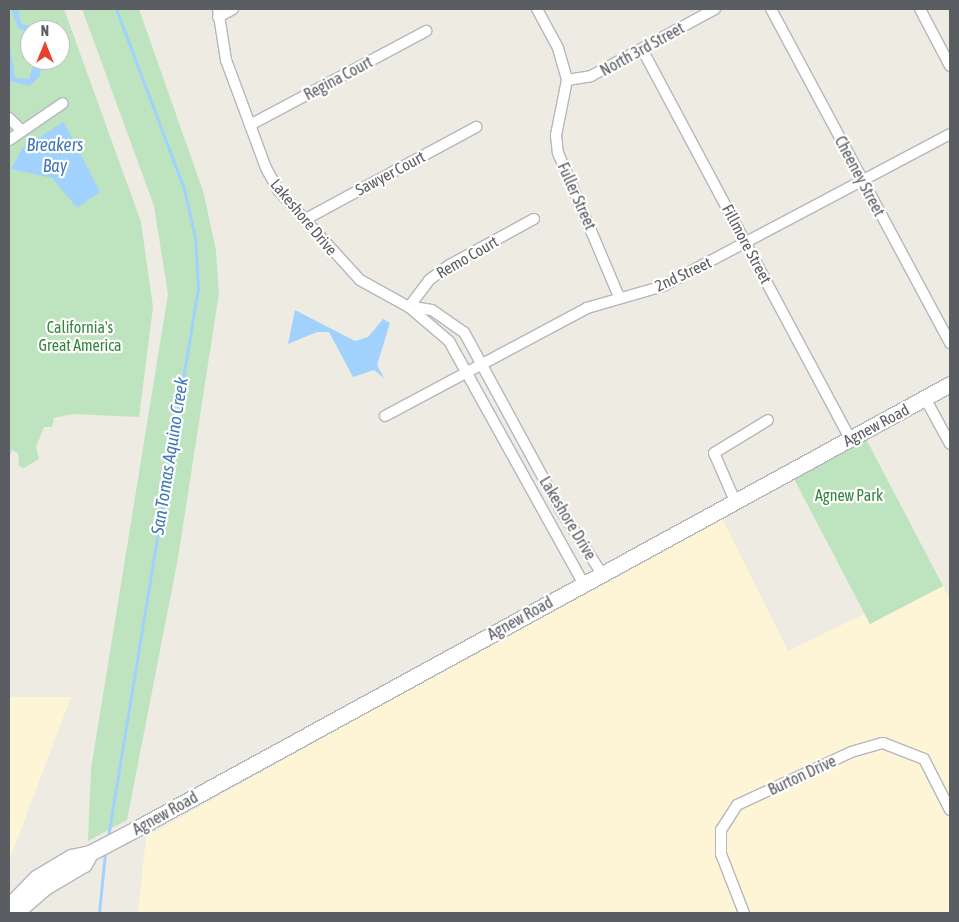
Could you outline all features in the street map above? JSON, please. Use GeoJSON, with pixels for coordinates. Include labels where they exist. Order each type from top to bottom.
{"type":"FeatureCollection","features":[{"type":"Feature","properties":{"kind":"street"},"geometry":{"type":"LineString","coordinates":[[218,13],[233,9]]}},
{"type":"Feature","properties":{"kind":"street","name":"Fuller Street"},"geometry":{"type":"LineString","coordinates":[[537,9],[558,48],[567,80],[556,135],[558,153],[619,297]]}},
{"type":"Feature","properties":{"kind":"street","name":"North 3rd Street"},"geometry":{"type":"LineString","coordinates":[[567,80],[591,76],[715,9]]}},
{"type":"Feature","properties":{"kind":"street","name":"Cheeney Street"},"geometry":{"type":"LineString","coordinates":[[771,9],[950,343]]}},
{"type":"Feature","properties":{"kind":"street"},"geometry":{"type":"LineString","coordinates":[[920,9],[950,66]]}},
{"type":"Feature","properties":{"kind":"street","name":"Lakeshore Drive"},"geometry":{"type":"LineString","coordinates":[[218,13],[226,60],[272,180],[304,220],[360,280],[409,307],[449,341],[583,584]]}},
{"type":"Feature","properties":{"kind":"street","name":"Regina Court"},"geometry":{"type":"LineString","coordinates":[[250,125],[426,31]]}},
{"type":"Feature","properties":{"kind":"street","name":"Fillmore Street"},"geometry":{"type":"LineString","coordinates":[[642,49],[850,439]]}},
{"type":"Feature","properties":{"kind":"street"},"geometry":{"type":"LineString","coordinates":[[9,140],[20,129],[63,103]]}},
{"type":"Feature","properties":{"kind":"street"},"geometry":{"type":"LineString","coordinates":[[9,118],[20,129]]}},
{"type":"Feature","properties":{"kind":"street","name":"Sawyer Court"},"geometry":{"type":"LineString","coordinates":[[304,220],[476,127]]}},
{"type":"Feature","properties":{"kind":"street","name":"2nd Street"},"geometry":{"type":"LineString","coordinates":[[385,416],[468,376],[587,308],[619,297],[663,286],[747,244],[950,134]]}},
{"type":"Feature","properties":{"kind":"street","name":"Remo Court"},"geometry":{"type":"LineString","coordinates":[[409,307],[442,270],[534,219]]}},
{"type":"Feature","properties":{"kind":"street","name":"Lakeshore Drive"},"geometry":{"type":"LineString","coordinates":[[409,307],[432,310],[448,319],[464,332],[560,509],[602,574]]}},
{"type":"Feature","properties":{"kind":"street","name":"Agnew Road"},"geometry":{"type":"LineString","coordinates":[[9,906],[36,878],[71,857],[90,853],[132,831],[950,384]]}},
{"type":"Feature","properties":{"kind":"street"},"geometry":{"type":"LineString","coordinates":[[925,398],[950,444]]}},
{"type":"Feature","properties":{"kind":"street"},"geometry":{"type":"LineString","coordinates":[[735,502],[714,453],[768,420]]}},
{"type":"Feature","properties":{"kind":"street","name":"Burton Drive"},"geometry":{"type":"LineString","coordinates":[[744,913],[721,854],[721,830],[737,805],[852,752],[883,743],[924,759],[950,810]]}},
{"type":"Feature","properties":{"kind":"street","name":"Agnew Road"},"geometry":{"type":"LineString","coordinates":[[15,913],[46,887],[84,864],[90,853]]}},
{"type":"Feature","properties":{"kind":"shaded area"},"geometry":{"type":"Polygon","coordinates":[[[720,514],[788,651],[864,614],[870,624],[943,586],[950,600],[950,913],[138,913],[146,837],[720,514]]]}},
{"type":"Feature","properties":{"kind":"shaded area"},"geometry":{"type":"Polygon","coordinates":[[[9,697],[71,697],[9,861],[9,697]]]}},
{"type":"Feature","properties":{"kind":"green space","name":"California's Great America"},"geometry":{"type":"Polygon","coordinates":[[[9,9],[64,9],[68,20],[20,20],[20,70],[70,70],[70,26],[141,222],[153,307],[139,417],[73,414],[54,418],[52,427],[44,427],[36,447],[39,459],[24,468],[19,466],[18,453],[12,450],[9,458],[9,9]]]}},
{"type":"Feature","properties":{"kind":"green space"},"geometry":{"type":"Polygon","coordinates":[[[82,9],[139,9],[204,194],[216,251],[219,293],[178,558],[127,820],[88,841],[91,769],[168,294],[154,206],[82,9]]]}},
{"type":"Feature","properties":{"kind":"green space","name":"Agnew Park"},"geometry":{"type":"Polygon","coordinates":[[[866,439],[943,586],[870,624],[793,477],[866,439]]]}},
{"type":"Feature","properties":{"kind":"water"},"geometry":{"type":"Polygon","coordinates":[[[11,9],[18,9],[20,20],[20,29],[11,9]]]}},
{"type":"Feature","properties":{"kind":"water"},"geometry":{"type":"Polygon","coordinates":[[[9,40],[15,78],[29,79],[32,70],[41,70],[40,76],[30,86],[9,81],[9,40]]]}},
{"type":"Feature","properties":{"kind":"water","name":"Breakers Bay"},"geometry":{"type":"Polygon","coordinates":[[[64,122],[100,192],[77,208],[52,178],[11,169],[23,147],[64,122]]]}},
{"type":"Feature","properties":{"kind":"water"},"geometry":{"type":"Polygon","coordinates":[[[295,310],[355,341],[368,337],[383,319],[390,323],[377,365],[384,378],[374,370],[353,377],[329,332],[317,332],[288,344],[295,310]]]}},
{"type":"Feature","properties":{"kind":"waterway","name":"San Tomas Aquino Creek"},"geometry":{"type":"LineString","coordinates":[[108,837],[198,288],[195,238],[184,189],[116,9]]}},
{"type":"Feature","properties":{"kind":"waterway","name":"San Tomas Aquino Creek"},"geometry":{"type":"LineString","coordinates":[[99,913],[105,853]]}}]}
